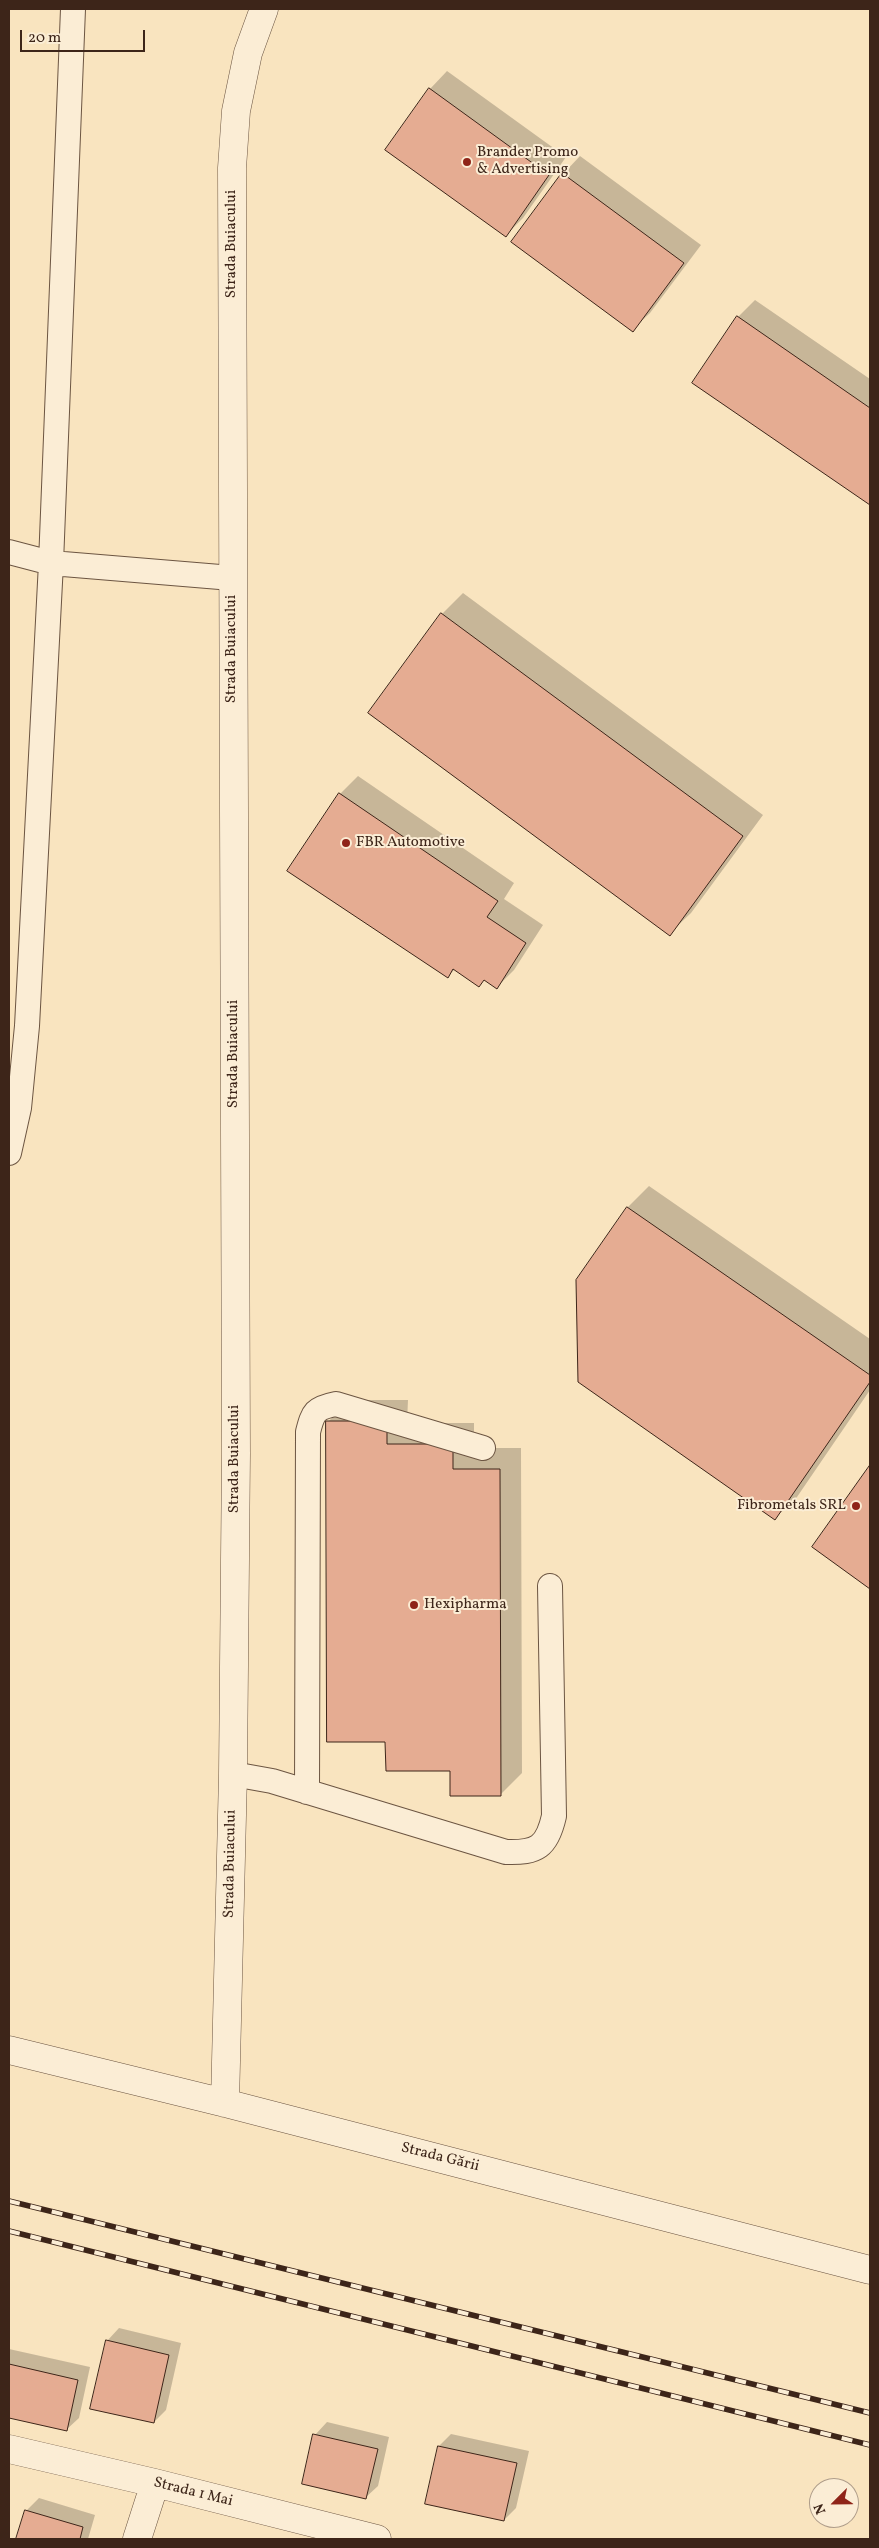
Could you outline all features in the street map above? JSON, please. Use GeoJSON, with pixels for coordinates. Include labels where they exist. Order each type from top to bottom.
{"type":"FeatureCollection","features":[{"type":"Feature","properties":{"kind":"street","name":"Strada Buiacului"},"geometry":{"type":"LineString","coordinates":[[225,2103],[233,1774],[236,1433],[232,168],[236,111],[248,53],[264,9]]}},
{"type":"Feature","properties":{"kind":"street","name":"Strada Gării"},"geometry":{"type":"LineString","coordinates":[[9,2050],[225,2103],[870,2270]]}},
{"type":"Feature","properties":{"kind":"street","name":"Strada 1 Mai"},"geometry":{"type":"LineString","coordinates":[[9,2449],[155,2483],[377,2539]]}},
{"type":"Feature","properties":{"kind":"street"},"geometry":{"type":"LineString","coordinates":[[137,2539],[155,2483]]}},
{"type":"Feature","properties":{"kind":"lane"},"geometry":{"type":"LineString","coordinates":[[9,1153],[19,1108],[27,1026],[51,563],[73,9]]}},
{"type":"Feature","properties":{"kind":"lane"},"geometry":{"type":"LineString","coordinates":[[9,552],[51,563],[232,578]]}},
{"type":"Feature","properties":{"kind":"lane"},"geometry":{"type":"LineString","coordinates":[[307,1792],[308,1432],[313,1414],[323,1407],[336,1404],[483,1448]]}},
{"type":"Feature","properties":{"kind":"lane"},"geometry":{"type":"LineString","coordinates":[[233,1774],[272,1781],[506,1852],[528,1853],[539,1846],[549,1835],[554,1816],[550,1586]]}},
{"type":"Feature","properties":{"kind":"building","name":"Brander Promo & Advertising"},"geometry":{"type":"Polygon","coordinates":[[[429,88],[549,175],[506,237],[385,150],[429,88]]]}},
{"type":"Feature","properties":{"kind":"building"},"geometry":{"type":"Polygon","coordinates":[[[562,173],[684,263],[633,332],[511,242],[562,173]]]}},
{"type":"Feature","properties":{"kind":"building"},"geometry":{"type":"Polygon","coordinates":[[[737,316],[870,408],[870,505],[692,383],[737,316]]]}},
{"type":"Feature","properties":{"kind":"building"},"geometry":{"type":"Polygon","coordinates":[[[441,613],[743,836],[670,936],[368,713],[441,613]]]}},
{"type":"Feature","properties":{"kind":"building"},"geometry":{"type":"Polygon","coordinates":[[[339,793],[498,901],[487,917],[526,943],[497,989],[484,980],[479,987],[453,969],[448,978],[287,871],[339,793]]]}},
{"type":"Feature","properties":{"kind":"building"},"geometry":{"type":"Polygon","coordinates":[[[627,1207],[870,1375],[870,1382],[775,1520],[578,1382],[576,1280],[627,1207]]]}},
{"type":"Feature","properties":{"kind":"building","name":"Hexipharma"},"geometry":{"type":"Polygon","coordinates":[[[326,1421],[387,1421],[387,1444],[453,1444],[453,1469],[500,1469],[501,1796],[450,1796],[450,1771],[386,1771],[385,1742],[327,1742],[326,1421]]]}},
{"type":"Feature","properties":{"kind":"building","name":"Fibrometals SRL"},"geometry":{"type":"Polygon","coordinates":[[[870,1465],[870,1589],[812,1547],[870,1465]]]}},
{"type":"Feature","properties":{"kind":"building"},"geometry":{"type":"Polygon","coordinates":[[[106,2340],[169,2355],[154,2423],[90,2409],[106,2340]]]}},
{"type":"Feature","properties":{"kind":"building"},"geometry":{"type":"Polygon","coordinates":[[[9,2364],[78,2380],[67,2431],[9,2418],[9,2364]]]}},
{"type":"Feature","properties":{"kind":"building"},"geometry":{"type":"Polygon","coordinates":[[[313,2434],[378,2449],[366,2499],[302,2484],[313,2434]]]}},
{"type":"Feature","properties":{"kind":"building"},"geometry":{"type":"Polygon","coordinates":[[[438,2446],[517,2463],[504,2521],[425,2504],[438,2446]]]}},
{"type":"Feature","properties":{"kind":"building"},"geometry":{"type":"Polygon","coordinates":[[[25,2510],[83,2527],[80,2539],[16,2539],[25,2510]]]}},
{"type":"Feature","properties":{"kind":"railway"},"geometry":{"type":"LineString","coordinates":[[9,2201],[870,2413]]}},
{"type":"Feature","properties":{"kind":"railway"},"geometry":{"type":"LineString","coordinates":[[9,2231],[870,2445]]}},
{"type":"Feature","properties":{"kind":"place","name":"Brander Promo & Advertising"},"geometry":{"type":"Point","coordinates":[467,162]}},
{"type":"Feature","properties":{"kind":"place","name":"FBR Automotive"},"geometry":{"type":"Point","coordinates":[346,843]}},
{"type":"Feature","properties":{"kind":"place","name":"Fibrometals SRL"},"geometry":{"type":"Point","coordinates":[856,1506]}},
{"type":"Feature","properties":{"kind":"place","name":"Hexipharma"},"geometry":{"type":"Point","coordinates":[414,1605]}}]}
